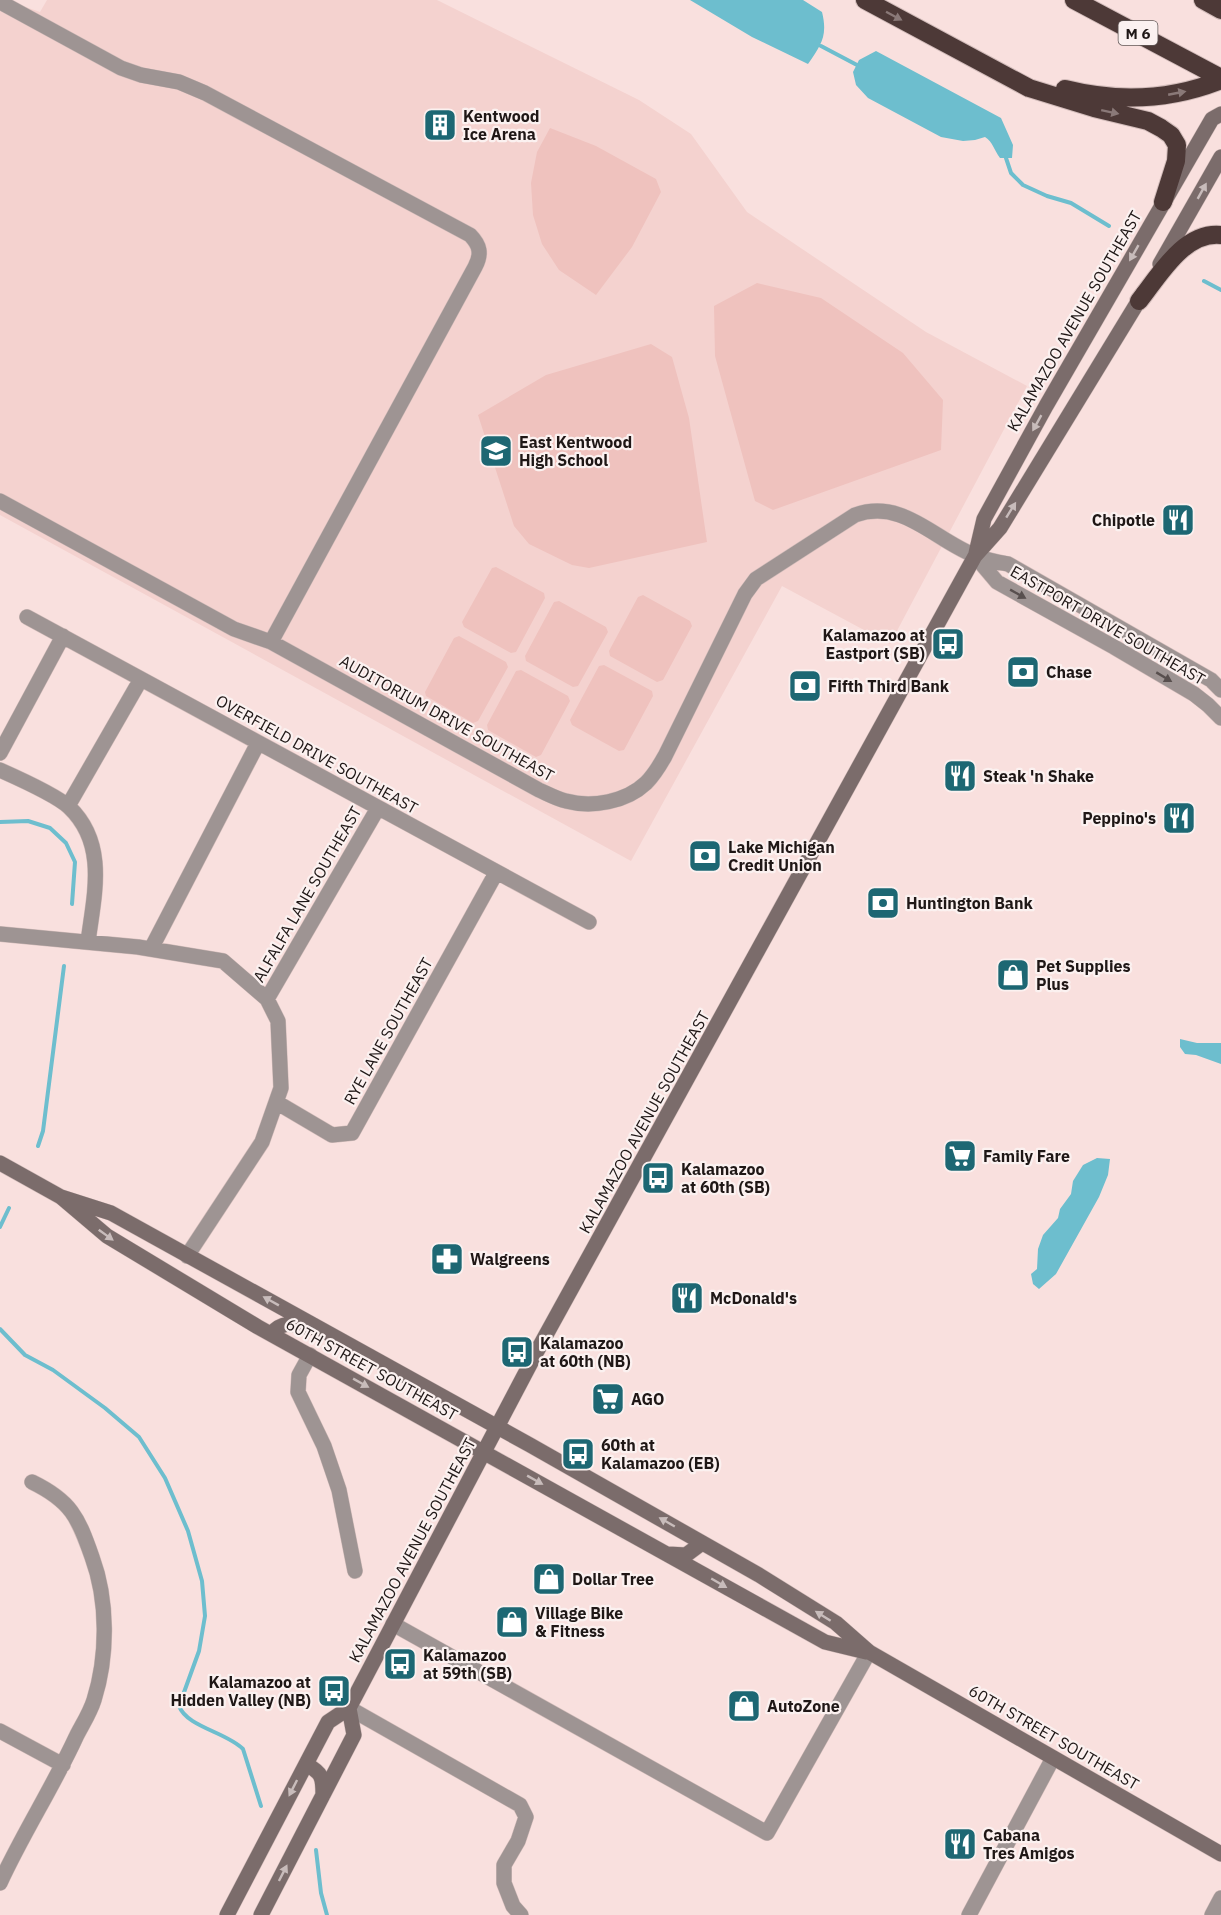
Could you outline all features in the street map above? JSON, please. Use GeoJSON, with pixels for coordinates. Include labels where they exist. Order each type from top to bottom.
{"type":"FeatureCollection","features":[{"type":"Feature","properties":{"kind":"highway"},"geometry":{"type":"LineString","coordinates":[[865,0],[1036,91],[1148,121],[1167,132],[1175,139],[1177,153],[1163,202]]}},
{"type":"Feature","properties":{"kind":"highway","name":"M 6"},"geometry":{"type":"LineString","coordinates":[[1074,0],[1221,79]]}},
{"type":"Feature","properties":{"kind":"highway"},"geometry":{"type":"LineString","coordinates":[[1203,0],[1221,10]]}},
{"type":"Feature","properties":{"kind":"highway"},"geometry":{"type":"LineString","coordinates":[[959,51],[1049,86],[1077,93],[1130,99],[1200,88],[1221,79]]}},
{"type":"Feature","properties":{"kind":"highway"},"geometry":{"type":"LineString","coordinates":[[1139,301],[1179,251],[1200,238],[1221,235]]}},
{"type":"Feature","properties":{"kind":"main road","name":"KALAMAZOO AVENUE SOUTHEAST"},"geometry":{"type":"LineString","coordinates":[[975,556],[984,519],[1046,406],[1212,119],[1221,114]]}},
{"type":"Feature","properties":{"kind":"main road","name":"KALAMAZOO AVENUE SOUTHEAST"},"geometry":{"type":"LineString","coordinates":[[227,1915],[328,1722],[349,1708],[497,1426],[975,556],[1000,528],[1139,301],[1221,157]]}},
{"type":"Feature","properties":{"kind":"main road","name":"60TH STREET SOUTHEAST"},"geometry":{"type":"LineString","coordinates":[[0,1163],[61,1197],[107,1236],[272,1334],[825,1642],[869,1653]]}},
{"type":"Feature","properties":{"kind":"main road","name":"60TH STREET SOUTHEAST"},"geometry":{"type":"LineString","coordinates":[[61,1197],[111,1213],[497,1426],[759,1575],[836,1623],[869,1653],[1221,1854]]}},
{"type":"Feature","properties":{"kind":"main road"},"geometry":{"type":"LineString","coordinates":[[272,1334],[283,1324],[326,1331]]}},
{"type":"Feature","properties":{"kind":"main road"},"geometry":{"type":"LineString","coordinates":[[668,1554],[686,1555],[702,1543]]}},
{"type":"Feature","properties":{"kind":"main road"},"geometry":{"type":"LineString","coordinates":[[261,1915],[354,1735],[349,1708]]}},
{"type":"Feature","properties":{"kind":"main road"},"geometry":{"type":"LineString","coordinates":[[306,1764],[320,1773],[323,1795]]}},
{"type":"Feature","properties":{"kind":"main road"},"geometry":{"type":"LineString","coordinates":[[237,1915],[241,1888]]}},
{"type":"Feature","properties":{"kind":"street"},"geometry":{"type":"LineString","coordinates":[[0,2],[121,68],[141,75],[178,82],[205,93],[470,235],[477,243],[480,251],[475,267],[271,642]]}},
{"type":"Feature","properties":{"kind":"street","name":"AUDITORIUM DRIVE SOUTHEAST"},"geometry":{"type":"LineString","coordinates":[[0,501],[234,629],[271,642],[539,790],[565,801],[578,803],[599,803],[622,797],[641,787],[660,765],[745,594],[756,579],[855,515],[874,509],[892,512],[975,556]]}},
{"type":"Feature","properties":{"kind":"street","name":"EASTPORT DRIVE SOUTHEAST"},"geometry":{"type":"LineString","coordinates":[[975,556],[1008,564],[1211,680],[1221,690]]}},
{"type":"Feature","properties":{"kind":"street","name":"EASTPORT DRIVE SOUTHEAST"},"geometry":{"type":"LineString","coordinates":[[975,556],[997,582],[1194,694],[1221,718]]}},
{"type":"Feature","properties":{"kind":"street","name":"OVERFIELD DRIVE SOUTHEAST"},"geometry":{"type":"LineString","coordinates":[[27,617],[589,922]]}},
{"type":"Feature","properties":{"kind":"street"},"geometry":{"type":"LineString","coordinates":[[0,753],[63,636]]}},
{"type":"Feature","properties":{"kind":"street"},"geometry":{"type":"LineString","coordinates":[[68,806],[141,679]]}},
{"type":"Feature","properties":{"kind":"street"},"geometry":{"type":"LineString","coordinates":[[151,949],[258,743]]}},
{"type":"Feature","properties":{"kind":"street"},"geometry":{"type":"LineString","coordinates":[[0,770],[68,806],[86,826],[95,853],[95,885],[88,942]]}},
{"type":"Feature","properties":{"kind":"street","name":"ALFALFA LANE SOUTHEAST"},"geometry":{"type":"LineString","coordinates":[[267,999],[378,808]]}},
{"type":"Feature","properties":{"kind":"street","name":"RYE LANE SOUTHEAST"},"geometry":{"type":"LineString","coordinates":[[276,1102],[332,1135],[352,1132],[496,873]]}},
{"type":"Feature","properties":{"kind":"street"},"geometry":{"type":"LineString","coordinates":[[0,934],[151,949],[223,961],[267,999],[278,1021],[281,1088],[262,1142],[187,1256]]}},
{"type":"Feature","properties":{"kind":"street"},"geometry":{"type":"LineString","coordinates":[[310,1355],[299,1375],[298,1392],[324,1446],[339,1490],[355,1571]]}},
{"type":"Feature","properties":{"kind":"street"},"geometry":{"type":"LineString","coordinates":[[0,1882],[63,1766],[94,1701],[103,1656],[103,1605],[97,1570],[76,1517],[56,1495],[32,1482]]}},
{"type":"Feature","properties":{"kind":"street"},"geometry":{"type":"LineString","coordinates":[[393,1624],[767,1833],[869,1653]]}},
{"type":"Feature","properties":{"kind":"street"},"geometry":{"type":"LineString","coordinates":[[349,1708],[520,1804],[526,1817],[518,1841],[504,1865],[504,1883],[513,1906],[521,1915]]}},
{"type":"Feature","properties":{"kind":"street"},"geometry":{"type":"LineString","coordinates":[[0,1731],[63,1766]]}},
{"type":"Feature","properties":{"kind":"street"},"geometry":{"type":"LineString","coordinates":[[969,1915],[1053,1758]]}},
{"type":"Feature","properties":{"kind":"street"},"geometry":{"type":"LineString","coordinates":[[1212,1915],[1221,1898]]}},
{"type":"Feature","properties":{"kind":"shaded area","name":"East Kentwood High School"},"geometry":{"type":"Polygon","coordinates":[[[47,0],[437,0],[639,100],[691,134],[747,212],[926,332],[1027,386],[890,644],[782,586],[631,861],[0,515],[0,4],[14,3],[40,12],[47,0]]]}},
{"type":"Feature","properties":{"kind":"shaded area"},"geometry":{"type":"Polygon","coordinates":[[[550,128],[596,146],[656,179],[661,192],[632,247],[596,295],[559,270],[542,244],[533,215],[531,183],[537,152],[550,128]]]}},
{"type":"Feature","properties":{"kind":"shaded area"},"geometry":{"type":"Polygon","coordinates":[[[757,283],[821,298],[903,353],[943,400],[941,450],[773,510],[755,501],[715,356],[714,306],[757,283]]]}},
{"type":"Feature","properties":{"kind":"shaded area"},"geometry":{"type":"Polygon","coordinates":[[[651,344],[672,357],[689,418],[707,542],[589,568],[572,565],[529,544],[514,526],[478,415],[546,375],[651,344]]]}},
{"type":"Feature","properties":{"kind":"shaded area"},"geometry":{"type":"Polygon","coordinates":[[[496,567],[544,593],[545,598],[516,652],[511,653],[464,627],[462,622],[492,568],[496,567]]]}},
{"type":"Feature","properties":{"kind":"shaded area"},"geometry":{"type":"Polygon","coordinates":[[[643,595],[690,621],[692,626],[663,680],[657,682],[610,656],[609,651],[638,597],[643,595]]]}},
{"type":"Feature","properties":{"kind":"shaded area"},"geometry":{"type":"Polygon","coordinates":[[[559,601],[606,627],[608,632],[578,686],[573,687],[526,661],[525,656],[554,602],[559,601]]]}},
{"type":"Feature","properties":{"kind":"shaded area"},"geometry":{"type":"Polygon","coordinates":[[[459,636],[506,662],[508,667],[478,721],[473,723],[426,696],[425,692],[454,638],[459,636]]]}},
{"type":"Feature","properties":{"kind":"shaded area"},"geometry":{"type":"Polygon","coordinates":[[[604,665],[652,691],[653,696],[624,750],[619,751],[572,725],[570,720],[599,666],[604,665]]]}},
{"type":"Feature","properties":{"kind":"shaded area"},"geometry":{"type":"Polygon","coordinates":[[[521,670],[568,696],[570,701],[541,755],[536,757],[488,730],[487,725],[516,671],[521,670]]]}},
{"type":"Feature","properties":{"kind":"water"},"geometry":{"type":"Polygon","coordinates":[[[690,0],[803,0],[822,12],[824,34],[817,51],[808,64],[752,37],[690,0]]]}},
{"type":"Feature","properties":{"kind":"water"},"geometry":{"type":"Polygon","coordinates":[[[876,51],[1001,118],[1013,145],[1012,158],[1000,158],[985,137],[963,141],[941,137],[868,98],[856,85],[853,72],[859,60],[876,51]]]}},
{"type":"Feature","properties":{"kind":"water"},"geometry":{"type":"Polygon","coordinates":[[[1180,1039],[1197,1043],[1221,1043],[1221,1064],[1196,1055],[1185,1054],[1180,1047],[1180,1039]]]}},
{"type":"Feature","properties":{"kind":"water"},"geometry":{"type":"Polygon","coordinates":[[[1097,1158],[1110,1159],[1108,1175],[1099,1197],[1056,1274],[1039,1289],[1033,1284],[1031,1274],[1037,1269],[1038,1249],[1043,1235],[1058,1218],[1060,1209],[1071,1194],[1073,1181],[1083,1165],[1097,1158]]]}},
{"type":"Feature","properties":{"kind":"waterway"},"geometry":{"type":"LineString","coordinates":[[821,46],[857,65]]}},
{"type":"Feature","properties":{"kind":"waterway"},"geometry":{"type":"LineString","coordinates":[[1006,158],[1011,173],[1023,185],[1047,196],[1071,203],[1109,226]]}},
{"type":"Feature","properties":{"kind":"waterway"},"geometry":{"type":"LineString","coordinates":[[1204,281],[1221,290]]}},
{"type":"Feature","properties":{"kind":"waterway"},"geometry":{"type":"LineString","coordinates":[[0,822],[28,821],[50,828],[66,843],[75,862],[72,904]]}},
{"type":"Feature","properties":{"kind":"waterway"},"geometry":{"type":"LineString","coordinates":[[38,1146],[43,1131],[64,966]]}},
{"type":"Feature","properties":{"kind":"waterway"},"geometry":{"type":"LineString","coordinates":[[0,1227],[9,1208]]}},
{"type":"Feature","properties":{"kind":"waterway"},"geometry":{"type":"LineString","coordinates":[[0,1329],[25,1355],[53,1370],[105,1408],[139,1437],[165,1478],[188,1531],[202,1581],[205,1616],[199,1651],[179,1706],[190,1719],[243,1749],[261,1806]]}},
{"type":"Feature","properties":{"kind":"waterway"},"geometry":{"type":"LineString","coordinates":[[316,1850],[321,1893],[327,1915]]}},
{"type":"Feature","properties":{"kind":"place","name":"Kentwood Ice Arena"},"geometry":{"type":"Point","coordinates":[440,125]}},
{"type":"Feature","properties":{"kind":"place","name":"East Kentwood High School"},"geometry":{"type":"Point","coordinates":[496,451]}},
{"type":"Feature","properties":{"kind":"place","name":"Chipotle"},"geometry":{"type":"Point","coordinates":[1178,520]}},
{"type":"Feature","properties":{"kind":"place","name":"Kalamazoo at Eastport (SB)"},"geometry":{"type":"Point","coordinates":[948,644]}},
{"type":"Feature","properties":{"kind":"place","name":"Chase"},"geometry":{"type":"Point","coordinates":[1023,672]}},
{"type":"Feature","properties":{"kind":"place","name":"Fifth Third Bank"},"geometry":{"type":"Point","coordinates":[805,686]}},
{"type":"Feature","properties":{"kind":"place","name":"Steak 'n Shake"},"geometry":{"type":"Point","coordinates":[960,776]}},
{"type":"Feature","properties":{"kind":"place","name":"Peppino's"},"geometry":{"type":"Point","coordinates":[1179,818]}},
{"type":"Feature","properties":{"kind":"place","name":"Lake Michigan Credit Union"},"geometry":{"type":"Point","coordinates":[705,856]}},
{"type":"Feature","properties":{"kind":"place","name":"Huntington Bank"},"geometry":{"type":"Point","coordinates":[883,903]}},
{"type":"Feature","properties":{"kind":"place","name":"Pet Supplies Plus"},"geometry":{"type":"Point","coordinates":[1013,975]}},
{"type":"Feature","properties":{"kind":"place","name":"Family Fare"},"geometry":{"type":"Point","coordinates":[960,1156]}},
{"type":"Feature","properties":{"kind":"place","name":"Kalamazoo at 60th (SB)"},"geometry":{"type":"Point","coordinates":[658,1178]}},
{"type":"Feature","properties":{"kind":"place","name":"Walgreens"},"geometry":{"type":"Point","coordinates":[447,1259]}},
{"type":"Feature","properties":{"kind":"place","name":"McDonald's"},"geometry":{"type":"Point","coordinates":[687,1298]}},
{"type":"Feature","properties":{"kind":"place","name":"Kalamazoo at 60th (NB)"},"geometry":{"type":"Point","coordinates":[517,1352]}},
{"type":"Feature","properties":{"kind":"place","name":"AGO"},"geometry":{"type":"Point","coordinates":[608,1399]}},
{"type":"Feature","properties":{"kind":"place","name":"60th at Kalamazoo (EB)"},"geometry":{"type":"Point","coordinates":[578,1454]}},
{"type":"Feature","properties":{"kind":"place","name":"Dollar Tree"},"geometry":{"type":"Point","coordinates":[549,1579]}},
{"type":"Feature","properties":{"kind":"place","name":"Village Bike & Fitness"},"geometry":{"type":"Point","coordinates":[512,1622]}},
{"type":"Feature","properties":{"kind":"place","name":"Kalamazoo at 59th (SB)"},"geometry":{"type":"Point","coordinates":[400,1664]}},
{"type":"Feature","properties":{"kind":"place","name":"Kalamazoo at Hidden Valley (NB)"},"geometry":{"type":"Point","coordinates":[334,1691]}},
{"type":"Feature","properties":{"kind":"place","name":"AutoZone"},"geometry":{"type":"Point","coordinates":[744,1706]}},
{"type":"Feature","properties":{"kind":"place","name":"Cabana Tres Amigos"},"geometry":{"type":"Point","coordinates":[960,1844]}}]}
